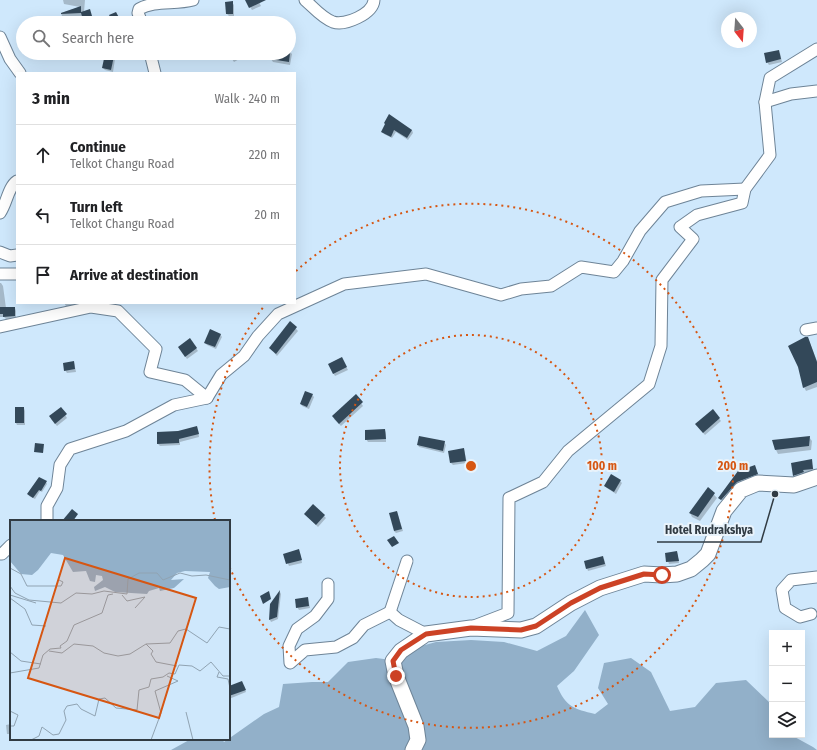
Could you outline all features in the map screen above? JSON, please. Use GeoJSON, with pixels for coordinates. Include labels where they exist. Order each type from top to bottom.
{"type":"FeatureCollection","features":[{"type":"Feature","properties":{"kind":"street"},"geometry":{"type":"LineString","coordinates":[[139,16],[139,9],[145,6],[192,0]]}},
{"type":"Feature","properties":{"kind":"street"},"geometry":{"type":"LineString","coordinates":[[305,0],[326,18],[333,22],[342,23],[366,13],[374,3],[374,0]]}},
{"type":"Feature","properties":{"kind":"street"},"geometry":{"type":"LineString","coordinates":[[0,37],[10,59],[19,72]]}},
{"type":"Feature","properties":{"kind":"street"},"geometry":{"type":"LineString","coordinates":[[471,628],[508,613],[509,498],[543,482],[568,451],[649,384],[661,346],[662,280],[693,239],[680,227],[697,215],[742,203],[745,189],[770,154],[765,102],[770,78],[817,49]]}},
{"type":"Feature","properties":{"kind":"street"},"geometry":{"type":"LineString","coordinates":[[152,60],[155,72]]}},
{"type":"Feature","properties":{"kind":"street"},"geometry":{"type":"LineString","coordinates":[[765,102],[791,94],[817,91]]}},
{"type":"Feature","properties":{"kind":"street"},"geometry":{"type":"LineString","coordinates":[[0,212],[5,206],[13,184],[16,181]]}},
{"type":"Feature","properties":{"kind":"street"},"geometry":{"type":"LineString","coordinates":[[46,520],[47,506],[57,488],[60,465],[70,449],[126,431],[174,405],[207,398],[221,376],[244,356],[258,336],[278,314],[344,284],[426,274],[501,295],[521,289],[552,286],[581,267],[614,272],[623,261],[640,231],[665,202],[701,191],[745,189]]}},
{"type":"Feature","properties":{"kind":"street"},"geometry":{"type":"LineString","coordinates":[[0,252],[10,256],[16,255]]}},
{"type":"Feature","properties":{"kind":"street"},"geometry":{"type":"LineString","coordinates":[[0,274],[16,274]]}},
{"type":"Feature","properties":{"kind":"street"},"geometry":{"type":"LineString","coordinates":[[0,327],[91,307],[118,311],[156,349],[150,372],[185,380],[207,398]]}},
{"type":"Feature","properties":{"kind":"street"},"geometry":{"type":"LineString","coordinates":[[806,330],[817,328]]}},
{"type":"Feature","properties":{"kind":"street"},"geometry":{"type":"LineString","coordinates":[[413,750],[418,740],[416,726],[397,681],[393,661],[401,650],[426,634],[471,628],[521,630],[536,626],[571,603],[600,588],[644,574],[677,574],[691,569],[708,554],[724,511],[741,490],[758,483],[794,485],[817,477]]}},
{"type":"Feature","properties":{"kind":"street"},"geometry":{"type":"LineString","coordinates":[[0,554],[2,554],[10,546]]}},
{"type":"Feature","properties":{"kind":"street"},"geometry":{"type":"LineString","coordinates":[[328,584],[328,599],[315,616],[297,629],[289,646],[290,663],[305,650],[336,647],[353,638],[364,625],[390,612],[407,561]]}},
{"type":"Feature","properties":{"kind":"street"},"geometry":{"type":"LineString","coordinates":[[812,614],[800,617],[786,608],[782,590],[791,580],[817,577]]}},
{"type":"Feature","properties":{"kind":"street"},"geometry":{"type":"LineString","coordinates":[[390,612],[399,620],[426,634]]}},
{"type":"Feature","properties":{"kind":"shaded area"},"geometry":{"type":"Polygon","coordinates":[[[585,610],[599,635],[574,671],[557,686],[567,703],[581,710],[595,714],[608,704],[598,688],[604,663],[631,658],[651,672],[670,711],[695,707],[716,683],[746,680],[769,702],[769,738],[796,738],[817,750],[171,750],[189,740],[223,740],[224,742],[230,740],[230,738],[264,714],[279,707],[283,684],[328,682],[348,662],[376,658],[399,661],[418,647],[436,642],[471,640],[504,642],[537,651],[566,636],[585,610]]]}},
{"type":"Feature","properties":{"kind":"building"},"geometry":{"type":"Polygon","coordinates":[[[245,0],[266,0],[249,8],[245,0]]]}},
{"type":"Feature","properties":{"kind":"building"},"geometry":{"type":"Polygon","coordinates":[[[233,1],[233,14],[226,14],[225,2],[233,1]]]}},
{"type":"Feature","properties":{"kind":"building"},"geometry":{"type":"Polygon","coordinates":[[[81,6],[81,12],[90,9],[92,16],[82,16],[81,13],[61,13],[81,6]]]}},
{"type":"Feature","properties":{"kind":"building"},"geometry":{"type":"Polygon","coordinates":[[[116,12],[118,16],[110,16],[116,12]]]}},
{"type":"Feature","properties":{"kind":"building"},"geometry":{"type":"Polygon","coordinates":[[[779,50],[781,59],[766,63],[764,53],[779,50]]]}},
{"type":"Feature","properties":{"kind":"building"},"geometry":{"type":"Polygon","coordinates":[[[104,60],[113,60],[111,70],[102,68],[104,60]]]}},
{"type":"Feature","properties":{"kind":"building"},"geometry":{"type":"Polygon","coordinates":[[[276,60],[289,60],[289,62],[276,60]]]}},
{"type":"Feature","properties":{"kind":"building"},"geometry":{"type":"Polygon","coordinates":[[[389,114],[412,130],[407,138],[394,130],[391,137],[381,132],[389,114]]]}},
{"type":"Feature","properties":{"kind":"building"},"geometry":{"type":"Polygon","coordinates":[[[0,307],[15,307],[15,316],[3,317],[3,314],[0,314],[0,307]]]}},
{"type":"Feature","properties":{"kind":"building"},"geometry":{"type":"Polygon","coordinates":[[[290,321],[297,327],[276,354],[269,348],[290,321]]]}},
{"type":"Feature","properties":{"kind":"building"},"geometry":{"type":"Polygon","coordinates":[[[210,329],[221,334],[215,347],[204,343],[210,329]]]}},
{"type":"Feature","properties":{"kind":"building"},"geometry":{"type":"Polygon","coordinates":[[[805,337],[808,337],[817,362],[817,382],[803,388],[798,367],[788,346],[805,337]]]}},
{"type":"Feature","properties":{"kind":"building"},"geometry":{"type":"Polygon","coordinates":[[[190,338],[197,348],[185,357],[178,347],[190,338]]]}},
{"type":"Feature","properties":{"kind":"building"},"geometry":{"type":"Polygon","coordinates":[[[342,357],[347,367],[333,374],[328,364],[342,357]]]}},
{"type":"Feature","properties":{"kind":"building"},"geometry":{"type":"Polygon","coordinates":[[[74,361],[75,369],[64,371],[63,363],[74,361]]]}},
{"type":"Feature","properties":{"kind":"building"},"geometry":{"type":"Polygon","coordinates":[[[305,391],[313,394],[307,407],[300,404],[305,391]]]}},
{"type":"Feature","properties":{"kind":"building"},"geometry":{"type":"Polygon","coordinates":[[[356,394],[363,402],[339,424],[332,416],[356,394]]]}},
{"type":"Feature","properties":{"kind":"building"},"geometry":{"type":"Polygon","coordinates":[[[15,407],[24,407],[24,423],[15,423],[15,407]]]}},
{"type":"Feature","properties":{"kind":"building"},"geometry":{"type":"Polygon","coordinates":[[[61,407],[67,414],[55,424],[49,416],[61,407]]]}},
{"type":"Feature","properties":{"kind":"building"},"geometry":{"type":"Polygon","coordinates":[[[713,409],[720,418],[703,433],[695,424],[713,409]]]}},
{"type":"Feature","properties":{"kind":"building"},"geometry":{"type":"Polygon","coordinates":[[[197,426],[199,434],[179,439],[179,443],[157,444],[157,432],[178,431],[197,426]]]}},
{"type":"Feature","properties":{"kind":"building"},"geometry":{"type":"Polygon","coordinates":[[[385,429],[386,439],[365,440],[365,430],[385,429]]]}},
{"type":"Feature","properties":{"kind":"building"},"geometry":{"type":"Polygon","coordinates":[[[419,436],[445,441],[443,451],[417,445],[419,436]]]}},
{"type":"Feature","properties":{"kind":"building"},"geometry":{"type":"Polygon","coordinates":[[[810,436],[809,446],[775,450],[772,440],[810,436]]]}},
{"type":"Feature","properties":{"kind":"building"},"geometry":{"type":"Polygon","coordinates":[[[35,443],[44,444],[43,453],[34,452],[35,443]]]}},
{"type":"Feature","properties":{"kind":"building"},"geometry":{"type":"Polygon","coordinates":[[[464,448],[466,461],[450,463],[448,451],[464,448]]]}},
{"type":"Feature","properties":{"kind":"building"},"geometry":{"type":"Polygon","coordinates":[[[812,459],[813,469],[803,470],[804,472],[793,476],[791,463],[812,459]]]}},
{"type":"Feature","properties":{"kind":"building"},"geometry":{"type":"Polygon","coordinates":[[[755,465],[758,474],[737,482],[721,500],[718,498],[738,471],[755,465]]]}},
{"type":"Feature","properties":{"kind":"building"},"geometry":{"type":"Polygon","coordinates":[[[611,474],[621,480],[614,492],[604,486],[611,474]]]}},
{"type":"Feature","properties":{"kind":"building"},"geometry":{"type":"Polygon","coordinates":[[[39,477],[47,481],[41,491],[39,490],[33,498],[27,494],[39,477]]]}},
{"type":"Feature","properties":{"kind":"building"},"geometry":{"type":"Polygon","coordinates":[[[708,487],[715,493],[698,517],[689,513],[708,487]]]}},
{"type":"Feature","properties":{"kind":"building"},"geometry":{"type":"Polygon","coordinates":[[[313,504],[325,515],[316,525],[304,514],[313,504]]]}},
{"type":"Feature","properties":{"kind":"building"},"geometry":{"type":"Polygon","coordinates":[[[72,509],[78,514],[74,520],[63,520],[72,509]]]}},
{"type":"Feature","properties":{"kind":"building"},"geometry":{"type":"Polygon","coordinates":[[[397,511],[402,529],[394,531],[389,513],[397,511]]]}},
{"type":"Feature","properties":{"kind":"building"},"geometry":{"type":"Polygon","coordinates":[[[394,536],[399,543],[392,547],[387,540],[394,536]]]}},
{"type":"Feature","properties":{"kind":"building"},"geometry":{"type":"Polygon","coordinates":[[[299,549],[302,560],[286,564],[283,554],[299,549]]]}},
{"type":"Feature","properties":{"kind":"building"},"geometry":{"type":"Polygon","coordinates":[[[677,551],[679,561],[666,562],[665,553],[677,551]]]}},
{"type":"Feature","properties":{"kind":"building"},"geometry":{"type":"Polygon","coordinates":[[[603,556],[605,564],[586,569],[584,561],[603,556]]]}},
{"type":"Feature","properties":{"kind":"building"},"geometry":{"type":"Polygon","coordinates":[[[280,590],[277,617],[269,620],[270,604],[280,590]]]}},
{"type":"Feature","properties":{"kind":"building"},"geometry":{"type":"Polygon","coordinates":[[[269,591],[271,599],[263,604],[260,596],[269,591]]]}},
{"type":"Feature","properties":{"kind":"building"},"geometry":{"type":"Polygon","coordinates":[[[308,597],[309,606],[296,608],[295,599],[308,597]]]}},
{"type":"Feature","properties":{"kind":"building"},"geometry":{"type":"Polygon","coordinates":[[[242,681],[246,690],[230,696],[230,686],[242,681]]]}},
{"type":"Feature","properties":{"kind":"place","name":"Hotel Rudrakshya"},"geometry":{"type":"Point","coordinates":[775,494]}},
{"type":"Feature","properties":{"kind":"route"},"geometry":{"type":"LineString","coordinates":[[396,676],[393,661],[396,655],[401,650],[426,634],[471,628],[521,630],[536,626],[571,603],[600,588],[644,574],[662,575]]}}]}
